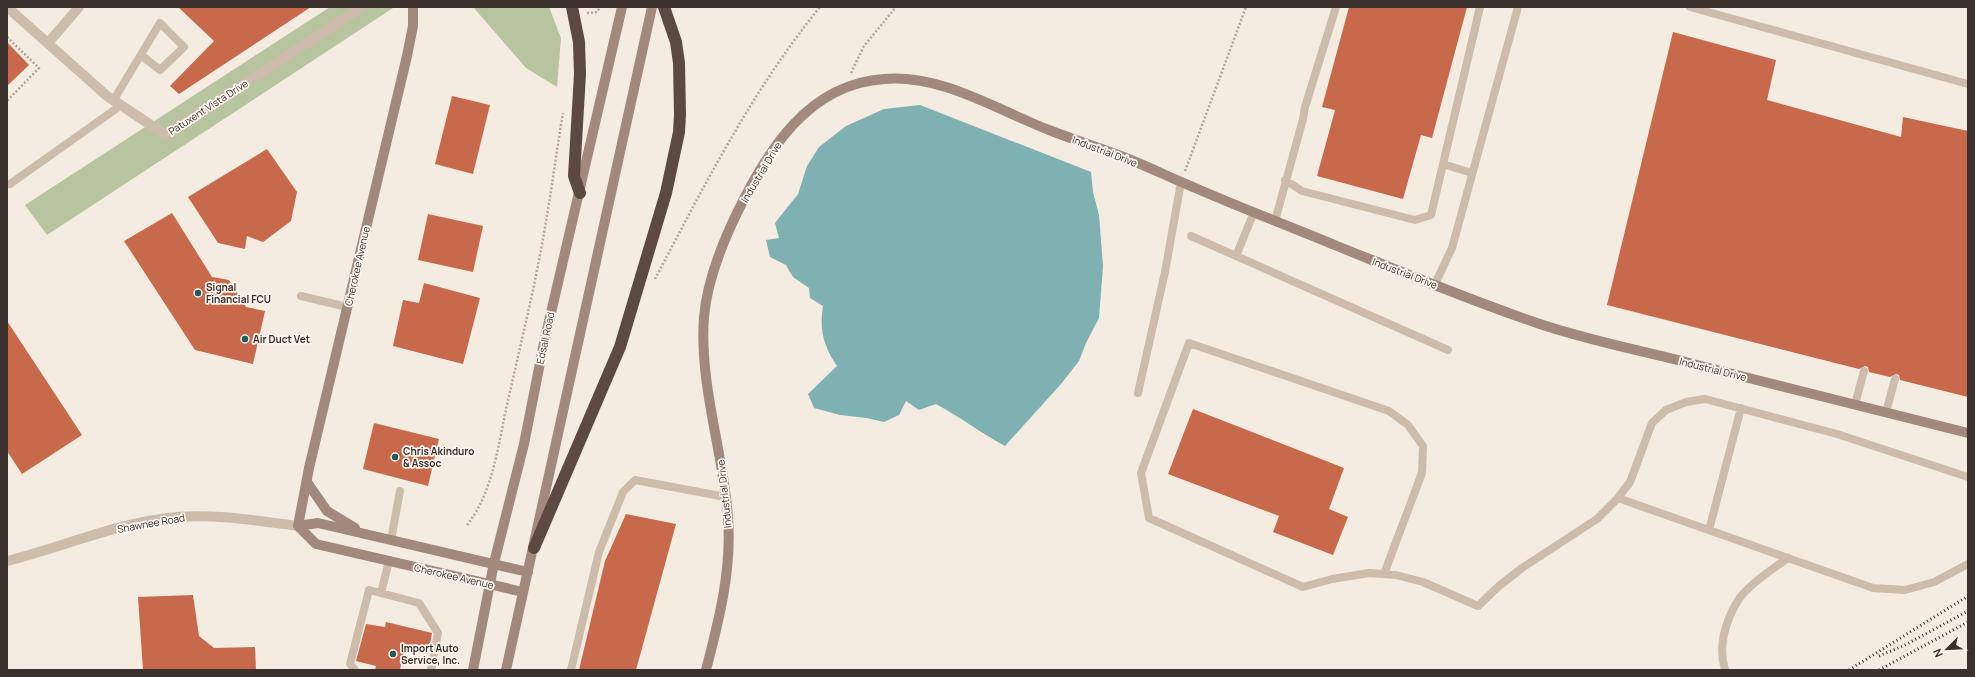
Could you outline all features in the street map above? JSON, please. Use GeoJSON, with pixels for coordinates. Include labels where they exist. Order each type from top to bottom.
{"type":"FeatureCollection","features":[{"type":"Feature","properties":{"kind":"highway"},"geometry":{"type":"LineString","coordinates":[[534,548],[620,348],[632,311],[672,165],[680,115],[679,63],[676,42],[664,7]]}},
{"type":"Feature","properties":{"kind":"highway"},"geometry":{"type":"LineString","coordinates":[[573,11],[579,42],[580,74],[574,176],[580,193]]}},
{"type":"Feature","properties":{"kind":"street","name":"Patuxent Vista Drive"},"geometry":{"type":"LineString","coordinates":[[7,7],[49,42],[117,103],[166,135],[362,7]]}},
{"type":"Feature","properties":{"kind":"street"},"geometry":{"type":"LineString","coordinates":[[49,42],[79,7]]}},
{"type":"Feature","properties":{"kind":"street","name":"Cherokee Avenue"},"geometry":{"type":"LineString","coordinates":[[413,7],[413,26],[407,56],[298,526],[316,544],[523,592]]}},
{"type":"Feature","properties":{"kind":"street","name":"Edsall Road"},"geometry":{"type":"LineString","coordinates":[[473,670],[494,564],[524,444],[544,343],[622,7]]}},
{"type":"Feature","properties":{"kind":"street"},"geometry":{"type":"LineString","coordinates":[[506,670],[652,7]]}},
{"type":"Feature","properties":{"kind":"street","name":"Industrial Drive"},"geometry":{"type":"LineString","coordinates":[[706,670],[720,617],[728,560],[728,520],[726,497],[705,358],[704,316],[710,282],[736,216],[773,148],[791,125],[810,107],[844,88],[878,79],[901,78],[930,83],[998,108],[1047,129],[1124,157],[1275,221],[1555,329],[1968,433]]}},
{"type":"Feature","properties":{"kind":"street"},"geometry":{"type":"LineString","coordinates":[[307,482],[327,511],[367,535]]}},
{"type":"Feature","properties":{"kind":"street","name":"Shawnee Road"},"geometry":{"type":"LineString","coordinates":[[7,561],[44,552],[118,528],[176,517],[222,516],[298,526]]}},
{"type":"Feature","properties":{"kind":"street"},"geometry":{"type":"LineString","coordinates":[[298,526],[318,523],[528,572]]}},
{"type":"Feature","properties":{"kind":"lane"},"geometry":{"type":"LineString","coordinates":[[1275,221],[1305,107],[1336,7]]}},
{"type":"Feature","properties":{"kind":"lane"},"geometry":{"type":"LineString","coordinates":[[1285,180],[1302,191],[1415,220],[1431,215],[1480,7]]}},
{"type":"Feature","properties":{"kind":"lane"},"geometry":{"type":"LineString","coordinates":[[1435,284],[1452,248],[1518,7]]}},
{"type":"Feature","properties":{"kind":"lane"},"geometry":{"type":"LineString","coordinates":[[1690,7],[1968,84]]}},
{"type":"Feature","properties":{"kind":"lane"},"geometry":{"type":"LineString","coordinates":[[10,184],[117,103],[142,55],[160,23],[184,46],[160,70],[142,55]]}},
{"type":"Feature","properties":{"kind":"lane"},"geometry":{"type":"LineString","coordinates":[[1443,164],[1472,173]]}},
{"type":"Feature","properties":{"kind":"lane"},"geometry":{"type":"LineString","coordinates":[[1138,393],[1164,272],[1181,182]]}},
{"type":"Feature","properties":{"kind":"lane"},"geometry":{"type":"LineString","coordinates":[[1236,256],[1254,212]]}},
{"type":"Feature","properties":{"kind":"lane"},"geometry":{"type":"LineString","coordinates":[[1191,236],[1448,350]]}},
{"type":"Feature","properties":{"kind":"lane"},"geometry":{"type":"LineString","coordinates":[[301,296],[348,307]]}},
{"type":"Feature","properties":{"kind":"lane"},"geometry":{"type":"LineString","coordinates":[[1384,574],[1422,473],[1423,446],[1408,425],[1389,411],[1189,343],[1141,473],[1149,518],[1303,587],[1332,579],[1369,573],[1384,574],[1423,582],[1478,606],[1499,586],[1522,568],[1597,519],[1618,498],[1630,482],[1652,423],[1666,410],[1686,402],[1705,398],[1837,434],[1968,477]]}},
{"type":"Feature","properties":{"kind":"lane"},"geometry":{"type":"LineString","coordinates":[[1855,404],[1864,371]]}},
{"type":"Feature","properties":{"kind":"lane"},"geometry":{"type":"LineString","coordinates":[[1886,412],[1895,379]]}},
{"type":"Feature","properties":{"kind":"lane"},"geometry":{"type":"LineString","coordinates":[[1709,530],[1741,408]]}},
{"type":"Feature","properties":{"kind":"lane"},"geometry":{"type":"LineString","coordinates":[[571,670],[599,552],[623,492],[635,480],[726,497]]}},
{"type":"Feature","properties":{"kind":"lane"},"geometry":{"type":"LineString","coordinates":[[391,540],[400,491]]}},
{"type":"Feature","properties":{"kind":"lane"},"geometry":{"type":"LineString","coordinates":[[1618,498],[1873,588],[1905,590],[1934,582],[1968,564]]}},
{"type":"Feature","properties":{"kind":"lane"},"geometry":{"type":"LineString","coordinates":[[1725,670],[1722,660],[1722,637],[1737,601],[1764,574],[1788,558]]}},
{"type":"Feature","properties":{"kind":"lane"},"geometry":{"type":"LineString","coordinates":[[381,593],[389,561]]}},
{"type":"Feature","properties":{"kind":"lane"},"geometry":{"type":"LineString","coordinates":[[355,670],[350,664],[369,590],[419,603],[438,633],[431,670]]}},
{"type":"Feature","properties":{"kind":"path"},"geometry":{"type":"LineString","coordinates":[[573,11],[597,12],[600,7]]}},
{"type":"Feature","properties":{"kind":"path"},"geometry":{"type":"LineString","coordinates":[[653,284],[720,159],[750,108],[778,64],[820,7]]}},
{"type":"Feature","properties":{"kind":"path"},"geometry":{"type":"LineString","coordinates":[[844,88],[864,46],[896,7]]}},
{"type":"Feature","properties":{"kind":"path"},"geometry":{"type":"LineString","coordinates":[[1188,162],[1246,7]]}},
{"type":"Feature","properties":{"kind":"path"},"geometry":{"type":"LineString","coordinates":[[7,37],[39,68],[7,101]]}},
{"type":"Feature","properties":{"kind":"path"},"geometry":{"type":"LineString","coordinates":[[466,525],[474,516],[483,497],[494,459],[528,313],[547,216],[564,109]]}},
{"type":"Feature","properties":{"kind":"green space"},"geometry":{"type":"Polygon","coordinates":[[[330,7],[393,8],[47,235],[25,205],[330,7]]]}},
{"type":"Feature","properties":{"kind":"green space"},"geometry":{"type":"Polygon","coordinates":[[[473,7],[549,7],[561,38],[557,87],[526,68],[473,7]]]}},
{"type":"Feature","properties":{"kind":"water"},"geometry":{"type":"Polygon","coordinates":[[[920,105],[1091,172],[1093,192],[1099,215],[1103,266],[1099,318],[1086,343],[1079,361],[1061,384],[1005,446],[936,404],[919,410],[906,401],[899,415],[884,422],[867,418],[840,415],[814,408],[808,394],[837,366],[826,345],[822,331],[823,306],[810,298],[809,288],[793,277],[786,265],[770,257],[766,240],[779,238],[775,223],[798,194],[807,166],[819,147],[846,126],[884,109],[920,105]]]}},
{"type":"Feature","properties":{"kind":"building"},"geometry":{"type":"Polygon","coordinates":[[[178,7],[311,7],[179,94],[170,86],[214,41],[178,7]]]}},
{"type":"Feature","properties":{"kind":"building"},"geometry":{"type":"Polygon","coordinates":[[[1349,7],[1467,7],[1432,138],[1421,135],[1403,199],[1317,176],[1335,110],[1322,107],[1349,7]]]}},
{"type":"Feature","properties":{"kind":"building"},"geometry":{"type":"Polygon","coordinates":[[[1673,32],[1776,60],[1767,100],[1901,137],[1903,117],[1968,131],[1968,397],[1900,380],[1899,375],[1896,374],[1890,377],[1869,372],[1868,367],[1865,366],[1859,369],[1607,305],[1673,32]]]}},
{"type":"Feature","properties":{"kind":"building"},"geometry":{"type":"Polygon","coordinates":[[[7,42],[29,65],[7,86],[7,42]]]}},
{"type":"Feature","properties":{"kind":"building"},"geometry":{"type":"Polygon","coordinates":[[[452,96],[490,105],[473,174],[435,164],[452,96]]]}},
{"type":"Feature","properties":{"kind":"building"},"geometry":{"type":"Polygon","coordinates":[[[267,149],[297,192],[291,221],[263,242],[247,236],[245,249],[218,243],[188,197],[267,149]]]}},
{"type":"Feature","properties":{"kind":"building","name":"Signal Financial FCU"},"geometry":{"type":"Polygon","coordinates":[[[172,213],[212,277],[229,280],[246,307],[265,311],[253,364],[195,350],[124,241],[172,213]]]}},
{"type":"Feature","properties":{"kind":"building"},"geometry":{"type":"Polygon","coordinates":[[[428,214],[483,226],[473,272],[418,260],[428,214]]]}},
{"type":"Feature","properties":{"kind":"building"},"geometry":{"type":"Polygon","coordinates":[[[424,283],[480,298],[463,364],[393,346],[403,300],[419,303],[424,283]]]}},
{"type":"Feature","properties":{"kind":"building"},"geometry":{"type":"Polygon","coordinates":[[[7,321],[82,435],[22,474],[7,451],[7,321]]]}},
{"type":"Feature","properties":{"kind":"building"},"geometry":{"type":"Polygon","coordinates":[[[1193,409],[1344,468],[1329,509],[1348,517],[1333,555],[1273,532],[1279,516],[1168,474],[1193,409]]]}},
{"type":"Feature","properties":{"kind":"building"},"geometry":{"type":"Polygon","coordinates":[[[374,423],[439,439],[428,486],[363,469],[374,423]]]}},
{"type":"Feature","properties":{"kind":"building"},"geometry":{"type":"Polygon","coordinates":[[[626,514],[676,524],[636,670],[579,670],[605,561],[626,514]]]}},
{"type":"Feature","properties":{"kind":"building"},"geometry":{"type":"Polygon","coordinates":[[[193,595],[199,636],[214,648],[255,647],[256,670],[143,670],[138,597],[193,595]]]}},
{"type":"Feature","properties":{"kind":"building"},"geometry":{"type":"Polygon","coordinates":[[[386,622],[432,633],[428,654],[404,649],[400,670],[375,670],[376,666],[356,661],[366,624],[385,627],[386,622]]]}},
{"type":"Feature","properties":{"kind":"railway"},"geometry":{"type":"LineString","coordinates":[[1849,670],[1968,596]]}},
{"type":"Feature","properties":{"kind":"railway"},"geometry":{"type":"LineString","coordinates":[[1879,656],[1905,645],[1968,611]]}},
{"type":"Feature","properties":{"kind":"railway"},"geometry":{"type":"LineString","coordinates":[[1879,670],[1968,622]]}},
{"type":"Feature","properties":{"kind":"place","name":"Signal Financial FCU"},"geometry":{"type":"Point","coordinates":[198,293]}},
{"type":"Feature","properties":{"kind":"place","name":"Air Duct Vet"},"geometry":{"type":"Point","coordinates":[245,339]}},
{"type":"Feature","properties":{"kind":"place","name":"Chris Akinduro & Assoc"},"geometry":{"type":"Point","coordinates":[395,457]}},
{"type":"Feature","properties":{"kind":"place","name":"Import Auto Service, Inc."},"geometry":{"type":"Point","coordinates":[393,654]}}]}
